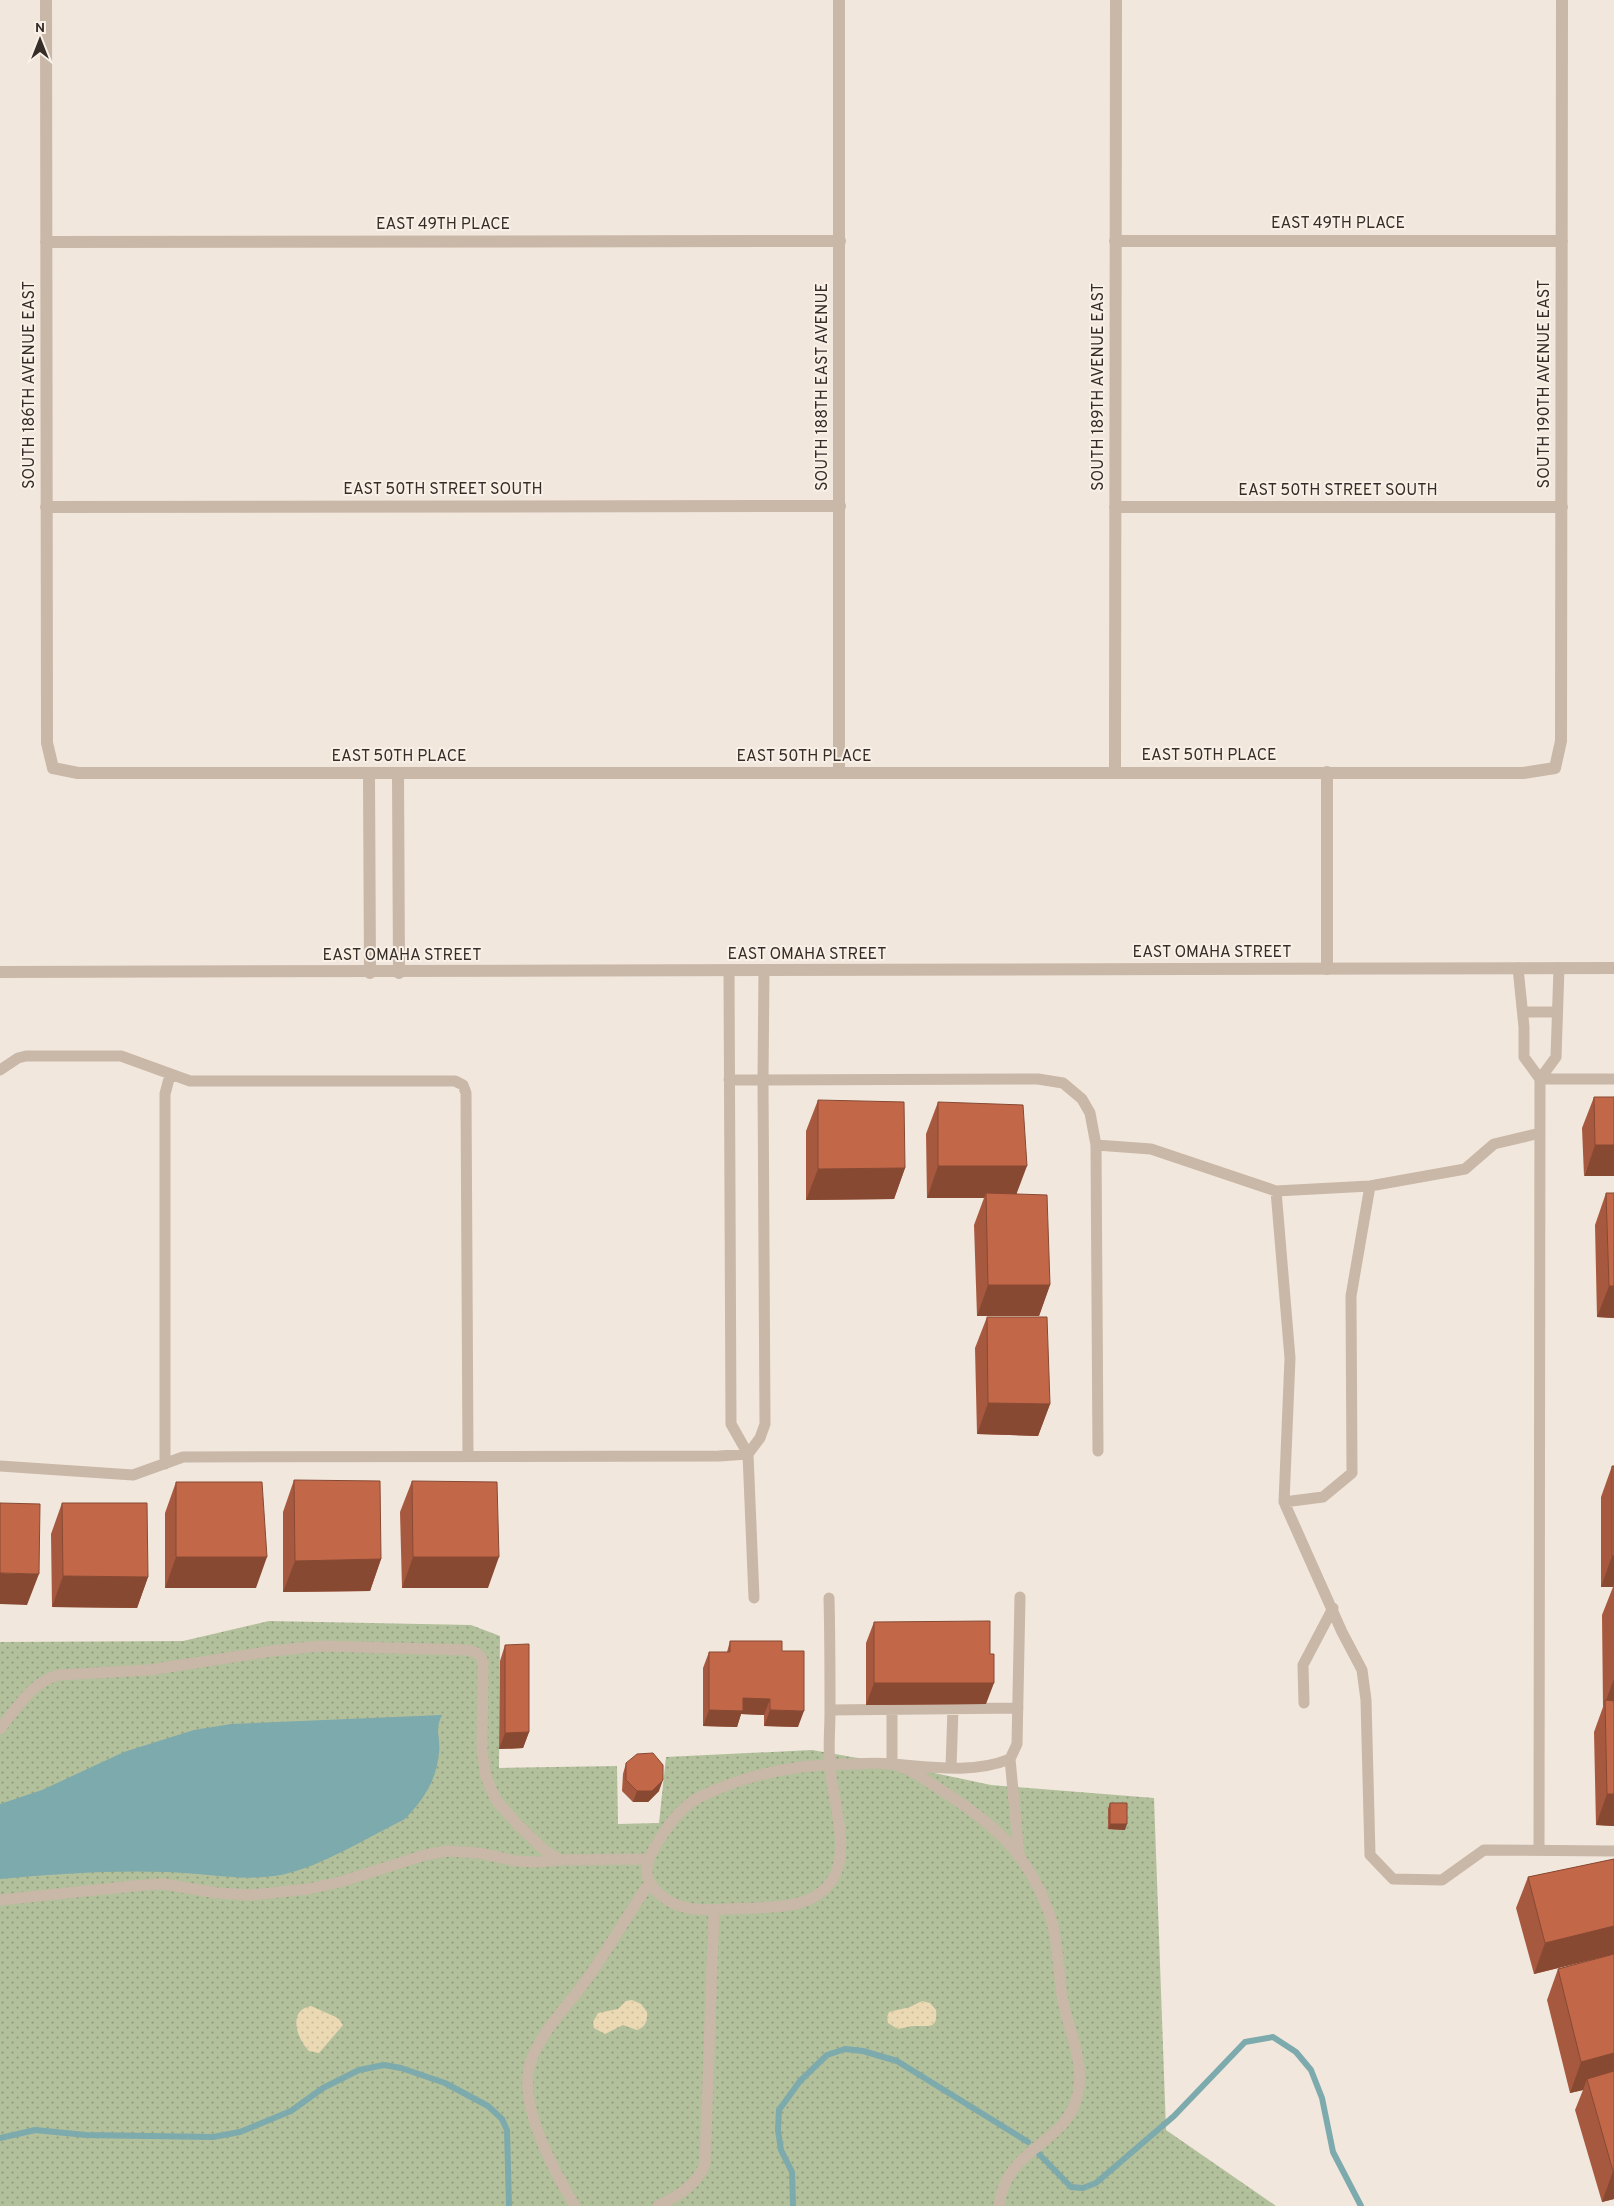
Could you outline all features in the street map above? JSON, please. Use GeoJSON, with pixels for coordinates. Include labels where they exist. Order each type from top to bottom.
{"type":"FeatureCollection","features":[{"type":"Feature","properties":{"kind":"street","name":"SOUTH 186TH AVENUE EAST"},"geometry":{"type":"LineString","coordinates":[[46,0],[47,743],[54,768]]}},
{"type":"Feature","properties":{"kind":"street","name":"SOUTH 188TH EAST AVENUE"},"geometry":{"type":"LineString","coordinates":[[839,0],[839,773]]}},
{"type":"Feature","properties":{"kind":"street","name":"SOUTH 189TH AVENUE EAST"},"geometry":{"type":"LineString","coordinates":[[1115,773],[1116,0]]}},
{"type":"Feature","properties":{"kind":"street","name":"SOUTH 190TH AVENUE EAST"},"geometry":{"type":"LineString","coordinates":[[1555,768],[1561,741],[1562,0]]}},
{"type":"Feature","properties":{"kind":"street","name":"EAST 49TH PLACE"},"geometry":{"type":"LineString","coordinates":[[46,242],[840,241]]}},
{"type":"Feature","properties":{"kind":"street","name":"EAST 49TH PLACE"},"geometry":{"type":"LineString","coordinates":[[1115,241],[1562,241]]}},
{"type":"Feature","properties":{"kind":"street","name":"EAST 50TH STREET SOUTH"},"geometry":{"type":"LineString","coordinates":[[46,507],[840,506]]}},
{"type":"Feature","properties":{"kind":"street","name":"EAST 50TH STREET SOUTH"},"geometry":{"type":"LineString","coordinates":[[1115,508],[1562,508]]}},
{"type":"Feature","properties":{"kind":"street","name":"EAST 50TH PLACE"},"geometry":{"type":"LineString","coordinates":[[54,768],[78,773],[369,774],[1523,773],[1555,768]]}},
{"type":"Feature","properties":{"kind":"street"},"geometry":{"type":"LineString","coordinates":[[1327,772],[1327,969]]}},
{"type":"Feature","properties":{"kind":"street"},"geometry":{"type":"LineString","coordinates":[[369,774],[370,973]]}},
{"type":"Feature","properties":{"kind":"street"},"geometry":{"type":"LineString","coordinates":[[398,774],[398,973]]}},
{"type":"Feature","properties":{"kind":"street","name":"EAST OMAHA STREET"},"geometry":{"type":"LineString","coordinates":[[0,972],[398,973],[1614,968]]}},
{"type":"Feature","properties":{"kind":"lane"},"geometry":{"type":"LineString","coordinates":[[1518,968],[1523,1012],[1524,1058],[1540,1079]]}},
{"type":"Feature","properties":{"kind":"lane"},"geometry":{"type":"LineString","coordinates":[[1539,1850],[1540,1079],[1556,1057],[1560,968]]}},
{"type":"Feature","properties":{"kind":"lane"},"geometry":{"type":"LineString","coordinates":[[729,971],[731,1424],[748,1454],[754,1598]]}},
{"type":"Feature","properties":{"kind":"lane"},"geometry":{"type":"LineString","coordinates":[[0,1466],[133,1475],[183,1457],[719,1456],[748,1454],[760,1438],[765,1424],[764,971]]}},
{"type":"Feature","properties":{"kind":"lane"},"geometry":{"type":"LineString","coordinates":[[1523,1012],[1557,1012]]}},
{"type":"Feature","properties":{"kind":"lane"},"geometry":{"type":"LineString","coordinates":[[0,1070],[18,1058],[26,1056],[121,1056],[190,1081],[455,1081],[463,1085],[466,1093],[468,1456]]}},
{"type":"Feature","properties":{"kind":"lane"},"geometry":{"type":"LineString","coordinates":[[165,1464],[165,1094],[170,1075]]}},
{"type":"Feature","properties":{"kind":"lane"},"geometry":{"type":"LineString","coordinates":[[729,1080],[1038,1079],[1062,1083],[1082,1099],[1090,1114],[1096,1145],[1098,1451]]}},
{"type":"Feature","properties":{"kind":"lane"},"geometry":{"type":"LineString","coordinates":[[1540,1079],[1614,1080]]}},
{"type":"Feature","properties":{"kind":"lane"},"geometry":{"type":"LineString","coordinates":[[1096,1145],[1151,1150],[1276,1191],[1370,1186],[1465,1169],[1494,1144],[1540,1132]]}},
{"type":"Feature","properties":{"kind":"lane"},"geometry":{"type":"LineString","coordinates":[[1284,1502],[1323,1497],[1352,1473],[1351,1296],[1370,1186]]}},
{"type":"Feature","properties":{"kind":"lane"},"geometry":{"type":"LineString","coordinates":[[1276,1191],[1290,1358],[1284,1502],[1362,1670],[1366,1700],[1370,1855],[1393,1879],[1442,1880],[1484,1850],[1614,1851]]}},
{"type":"Feature","properties":{"kind":"lane"},"geometry":{"type":"LineString","coordinates":[[1019,1854],[1010,1759],[1017,1744],[1020,1597]]}},
{"type":"Feature","properties":{"kind":"lane"},"geometry":{"type":"LineString","coordinates":[[830,1598],[829,1764],[840,1840],[839,1860],[833,1878],[818,1894],[800,1904],[714,1909],[694,1909],[672,1904],[649,1884],[647,1874],[648,1859],[674,1819],[693,1800],[721,1786],[782,1770],[829,1764],[892,1764],[951,1768],[994,1766],[1010,1759]]}},
{"type":"Feature","properties":{"kind":"lane"},"geometry":{"type":"LineString","coordinates":[[1304,1703],[1303,1664],[1333,1608]]}},
{"type":"Feature","properties":{"kind":"lane"},"geometry":{"type":"LineString","coordinates":[[0,1729],[31,1691],[49,1678],[58,1675],[140,1671],[312,1646],[468,1650],[476,1652],[483,1662],[482,1751],[486,1777],[496,1800],[531,1837],[560,1860]]}},
{"type":"Feature","properties":{"kind":"lane"},"geometry":{"type":"LineString","coordinates":[[951,1768],[953,1708]]}},
{"type":"Feature","properties":{"kind":"lane"},"geometry":{"type":"LineString","coordinates":[[830,1710],[1018,1708]]}},
{"type":"Feature","properties":{"kind":"lane"},"geometry":{"type":"LineString","coordinates":[[892,1710],[892,1764]]}},
{"type":"Feature","properties":{"kind":"lane"},"geometry":{"type":"LineString","coordinates":[[892,1764],[919,1776],[976,1812],[1005,1838],[1019,1854],[1049,1911],[1064,2006],[1080,2068],[1080,2084],[1077,2100],[1062,2125],[1052,2136],[1024,2156],[1009,2172],[999,2206]]}},
{"type":"Feature","properties":{"kind":"lane"},"geometry":{"type":"LineString","coordinates":[[0,1900],[143,1884],[164,1884],[236,1895],[280,1893],[340,1882],[425,1855],[447,1851],[479,1853],[516,1861],[648,1859]]}},
{"type":"Feature","properties":{"kind":"lane"},"geometry":{"type":"LineString","coordinates":[[575,2206],[560,2182],[536,2124],[527,2086],[528,2074],[531,2061],[541,2041],[568,2002],[584,1983],[649,1884]]}},
{"type":"Feature","properties":{"kind":"lane"},"geometry":{"type":"LineString","coordinates":[[658,2206],[690,2186],[700,2176],[704,2164],[714,1909]]}},
{"type":"Feature","properties":{"kind":"green space"},"geometry":{"type":"Polygon","coordinates":[[[269,1621],[471,1625],[500,1636],[499,1768],[617,1766],[618,1824],[659,1823],[666,1757],[812,1750],[892,1764],[991,1785],[1154,1798],[1166,2130],[1276,2206],[0,2206],[0,1642],[183,1641],[269,1621]]]}},
{"type":"Feature","properties":{"kind":"sand"},"geometry":{"type":"Polygon","coordinates":[[[632,2000],[641,2004],[647,2012],[646,2021],[642,2027],[637,2030],[623,2025],[605,2034],[594,2028],[593,2022],[598,2013],[618,2009],[626,2001],[632,2000]]]}},
{"type":"Feature","properties":{"kind":"sand"},"geometry":{"type":"Polygon","coordinates":[[[922,2001],[930,2003],[936,2010],[934,2024],[898,2029],[888,2023],[887,2017],[889,2012],[910,2007],[922,2001]]]}},
{"type":"Feature","properties":{"kind":"sand"},"geometry":{"type":"Polygon","coordinates":[[[311,2006],[338,2018],[343,2025],[319,2053],[309,2051],[301,2039],[296,2026],[299,2013],[311,2006]]]}},
{"type":"Feature","properties":{"kind":"water"},"geometry":{"type":"Polygon","coordinates":[[[442,1715],[438,1725],[439,1753],[435,1772],[428,1789],[412,1812],[405,1819],[344,1851],[297,1871],[253,1878],[167,1872],[125,1872],[0,1879],[0,1804],[42,1790],[124,1752],[194,1730],[231,1724],[442,1715]]]}},
{"type":"Feature","properties":{"kind":"building"},"geometry":{"type":"Polygon","coordinates":[[[1594,1097],[1614,1097],[1614,1145],[1595,1145],[1594,1097]]]}},
{"type":"Feature","properties":{"kind":"building"},"geometry":{"type":"Polygon","coordinates":[[[818,1100],[904,1102],[905,1168],[818,1169],[818,1100]]]}},
{"type":"Feature","properties":{"kind":"building"},"geometry":{"type":"Polygon","coordinates":[[[938,1102],[1023,1105],[1027,1166],[938,1166],[938,1102]]]}},
{"type":"Feature","properties":{"kind":"building"},"geometry":{"type":"Polygon","coordinates":[[[986,1193],[1047,1195],[1050,1285],[988,1285],[986,1193]]]}},
{"type":"Feature","properties":{"kind":"building"},"geometry":{"type":"Polygon","coordinates":[[[1606,1193],[1614,1193],[1614,1286],[1609,1286],[1606,1193]]]}},
{"type":"Feature","properties":{"kind":"building"},"geometry":{"type":"Polygon","coordinates":[[[987,1317],[1047,1317],[1050,1404],[988,1403],[987,1317]]]}},
{"type":"Feature","properties":{"kind":"building"},"geometry":{"type":"Polygon","coordinates":[[[1612,1466],[1614,1466],[1614,1556],[1612,1556],[1612,1466]]]}},
{"type":"Feature","properties":{"kind":"building"},"geometry":{"type":"Polygon","coordinates":[[[294,1480],[380,1481],[381,1559],[295,1561],[294,1480]]]}},
{"type":"Feature","properties":{"kind":"building"},"geometry":{"type":"Polygon","coordinates":[[[412,1481],[497,1482],[499,1557],[413,1557],[412,1481]]]}},
{"type":"Feature","properties":{"kind":"building"},"geometry":{"type":"Polygon","coordinates":[[[176,1482],[262,1482],[267,1557],[176,1557],[176,1482]]]}},
{"type":"Feature","properties":{"kind":"building"},"geometry":{"type":"Polygon","coordinates":[[[0,1503],[40,1504],[39,1574],[0,1573],[0,1503]]]}},
{"type":"Feature","properties":{"kind":"building"},"geometry":{"type":"Polygon","coordinates":[[[62,1503],[147,1503],[148,1577],[63,1576],[62,1503]]]}},
{"type":"Feature","properties":{"kind":"building"},"geometry":{"type":"Polygon","coordinates":[[[990,1621],[990,1654],[994,1654],[994,1683],[874,1683],[874,1622],[990,1621]]]}},
{"type":"Feature","properties":{"kind":"building"},"geometry":{"type":"Polygon","coordinates":[[[730,1641],[782,1641],[782,1651],[804,1651],[804,1711],[770,1710],[770,1699],[743,1698],[743,1711],[709,1710],[709,1652],[730,1652],[730,1641]]]}},
{"type":"Feature","properties":{"kind":"building"},"geometry":{"type":"Polygon","coordinates":[[[529,1644],[529,1732],[505,1733],[505,1645],[529,1644]]]}},
{"type":"Feature","properties":{"kind":"building"},"geometry":{"type":"Polygon","coordinates":[[[1605,1700],[1614,1701],[1614,1794],[1607,1794],[1605,1700]]]}},
{"type":"Feature","properties":{"kind":"building"},"geometry":{"type":"Polygon","coordinates":[[[653,1753],[663,1765],[663,1780],[652,1791],[637,1791],[626,1780],[626,1763],[637,1754],[653,1753]]]}},
{"type":"Feature","properties":{"kind":"building"},"geometry":{"type":"Polygon","coordinates":[[[1110,1803],[1127,1803],[1127,1824],[1110,1824],[1110,1803]]]}},
{"type":"Feature","properties":{"kind":"building"},"geometry":{"type":"Polygon","coordinates":[[[1614,1859],[1614,1926],[1545,1943],[1528,1877],[1614,1859]]]}},
{"type":"Feature","properties":{"kind":"building"},"geometry":{"type":"Polygon","coordinates":[[[1614,1954],[1614,2053],[1581,2062],[1558,1969],[1614,1954]]]}},
{"type":"Feature","properties":{"kind":"building"},"geometry":{"type":"Polygon","coordinates":[[[1614,2071],[1614,2171],[1613,2171],[1587,2079],[1614,2071]]]}},
{"type":"Feature","properties":{"kind":"waterway"},"geometry":{"type":"LineString","coordinates":[[1039,2154],[1071,2187],[1083,2188],[1096,2183],[1174,2116],[1245,2042],[1273,2037],[1296,2052],[1311,2070],[1322,2098],[1333,2152],[1361,2206]]}},
{"type":"Feature","properties":{"kind":"waterway"},"geometry":{"type":"LineString","coordinates":[[793,2206],[792,2172],[781,2150],[778,2130],[779,2110],[800,2081],[827,2055],[845,2049],[863,2051],[897,2061],[1028,2142]]}},
{"type":"Feature","properties":{"kind":"waterway"},"geometry":{"type":"LineString","coordinates":[[0,2138],[35,2130],[86,2135],[213,2137],[240,2132],[291,2111],[323,2088],[359,2070],[384,2065],[401,2068],[445,2083],[488,2106],[502,2119],[507,2130],[509,2206]]}}]}
